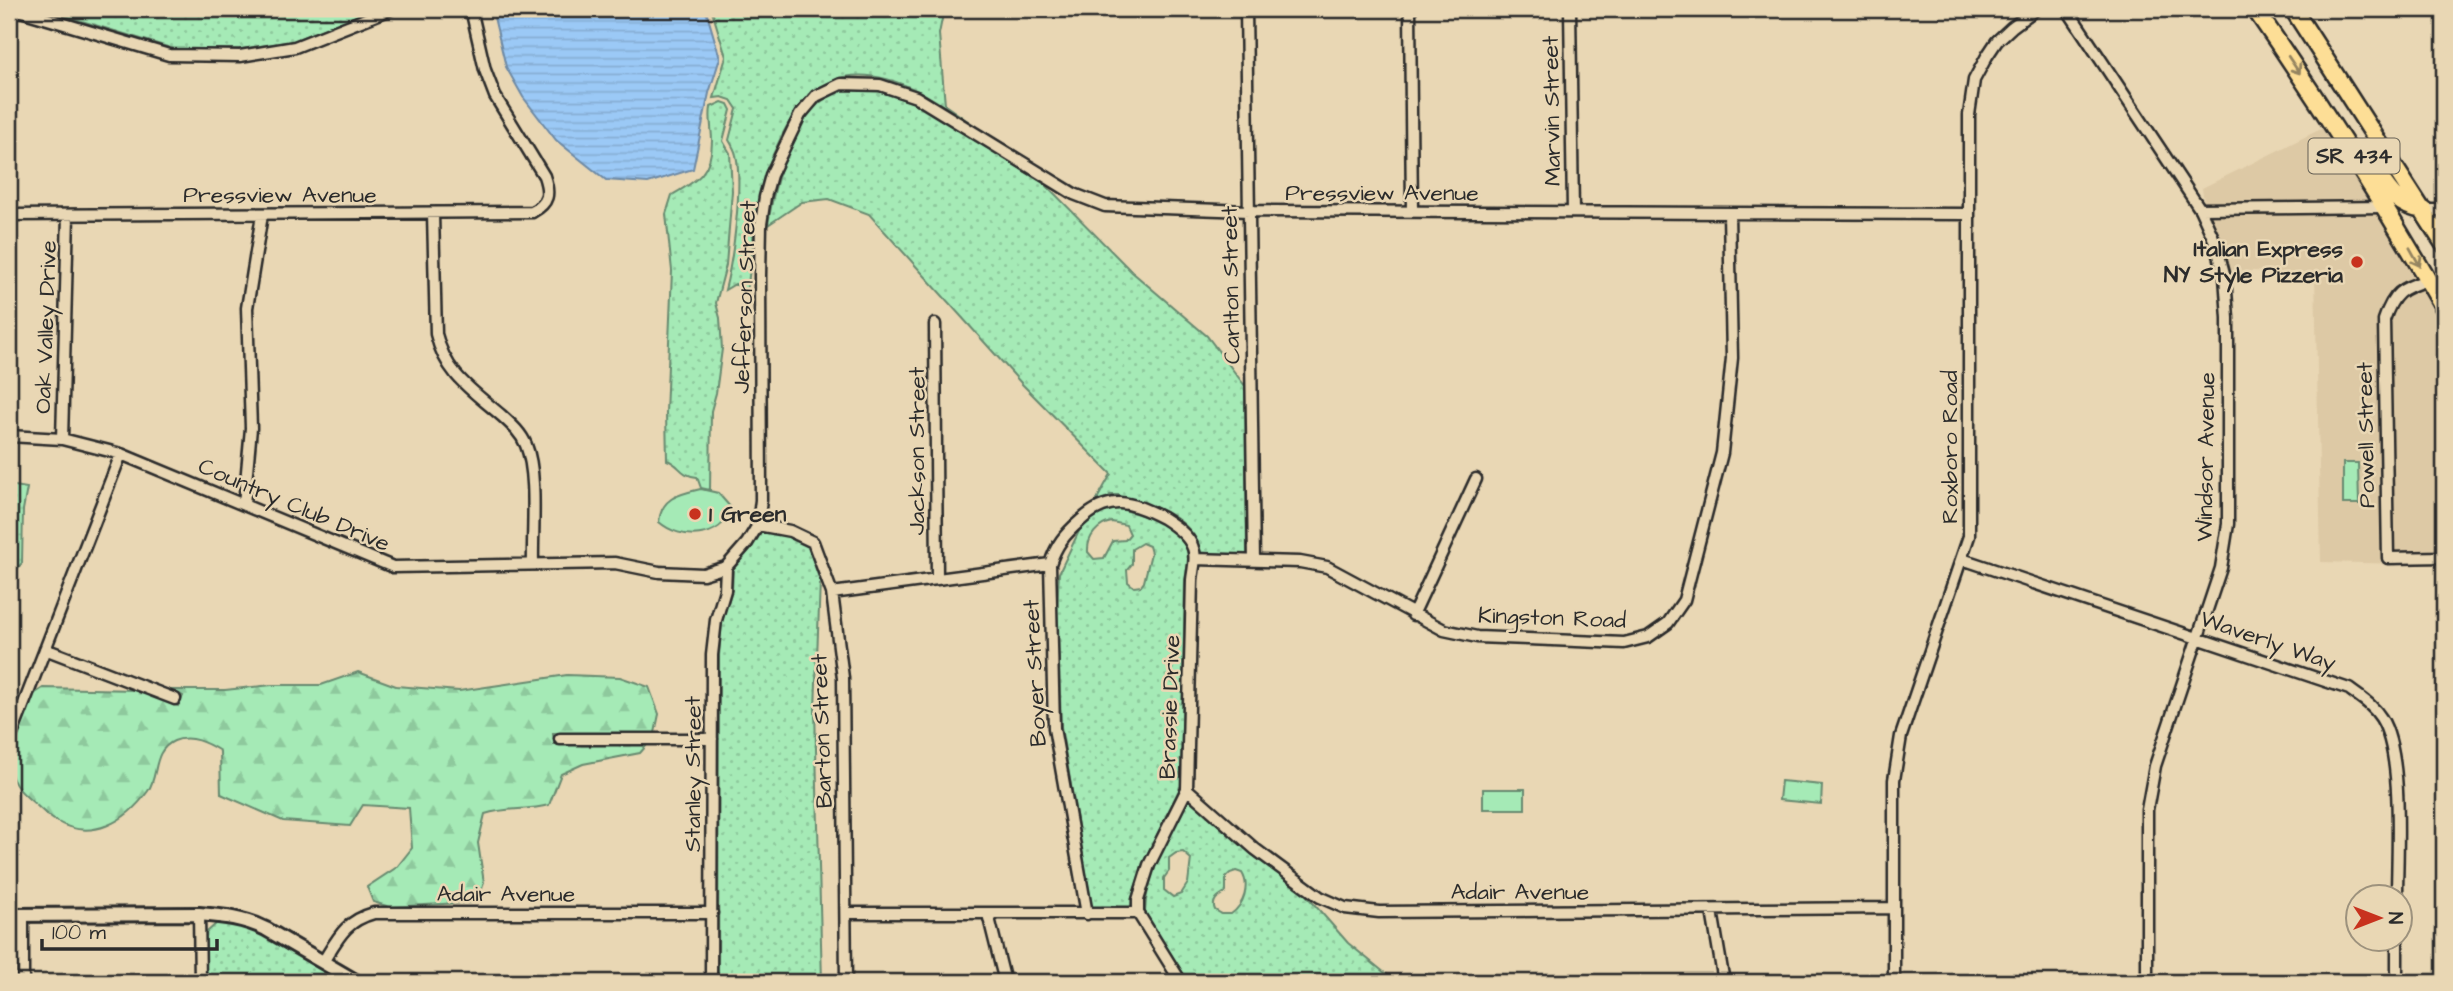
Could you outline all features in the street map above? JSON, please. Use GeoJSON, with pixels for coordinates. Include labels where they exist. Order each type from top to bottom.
{"type":"FeatureCollection","features":[{"type":"Feature","properties":{"kind":"main road","name":"SR 434"},"geometry":{"type":"LineString","coordinates":[[2255,9],[2436,282],[2444,308]]}},
{"type":"Feature","properties":{"kind":"main road","name":"SR 434"},"geometry":{"type":"LineString","coordinates":[[2293,9],[2444,244]]}},
{"type":"Feature","properties":{"kind":"main road"},"geometry":{"type":"LineString","coordinates":[[2336,128],[2358,145],[2388,191],[2408,208],[2424,210]]}},
{"type":"Feature","properties":{"kind":"street"},"geometry":{"type":"LineString","coordinates":[[14,9],[169,55],[240,56],[295,47],[391,9]]}},
{"type":"Feature","properties":{"kind":"street","name":"Pressview Avenue"},"geometry":{"type":"LineString","coordinates":[[9,215],[532,212],[548,200],[548,188],[544,176],[495,96],[485,70],[471,9]]}},
{"type":"Feature","properties":{"kind":"street","name":"Carlton Street"},"geometry":{"type":"LineString","coordinates":[[1246,9],[1254,561]]}},
{"type":"Feature","properties":{"kind":"street"},"geometry":{"type":"LineString","coordinates":[[1410,9],[1412,212]]}},
{"type":"Feature","properties":{"kind":"street","name":"Marvin Street"},"geometry":{"type":"LineString","coordinates":[[1570,9],[1573,212]]}},
{"type":"Feature","properties":{"kind":"street","name":"Roxboro Road"},"geometry":{"type":"LineString","coordinates":[[1894,982],[1894,780],[1897,757],[1901,736],[1969,536],[1969,115],[1974,80],[1997,41],[2036,9]]}},
{"type":"Feature","properties":{"kind":"street","name":"Windsor Avenue"},"geometry":{"type":"LineString","coordinates":[[2067,9],[2200,209],[2216,244],[2225,277],[2228,318],[2228,524],[2221,568],[2155,766],[2147,810],[2147,982]]}},
{"type":"Feature","properties":{"kind":"street","name":"Pressview Avenue"},"geometry":{"type":"LineString","coordinates":[[828,89],[841,83],[855,82],[880,85],[916,97],[1074,194],[1105,206],[1249,211],[1968,214]]}},
{"type":"Feature","properties":{"kind":"street","name":"Jefferson Street"},"geometry":{"type":"LineString","coordinates":[[758,525],[761,500],[761,224],[765,197],[771,175],[794,125],[816,96],[828,89]]}},
{"type":"Feature","properties":{"kind":"street"},"geometry":{"type":"LineString","coordinates":[[2200,209],[2385,207]]}},
{"type":"Feature","properties":{"kind":"street"},"geometry":{"type":"LineString","coordinates":[[2424,210],[2444,210]]}},
{"type":"Feature","properties":{"kind":"street","name":"Kingston Road"},"geometry":{"type":"LineString","coordinates":[[1195,559],[1300,562],[1327,567],[1444,630],[1477,637],[1624,643],[1648,637],[1668,623],[1684,600],[1722,453],[1732,358],[1730,213]]}},
{"type":"Feature","properties":{"kind":"street"},"geometry":{"type":"LineString","coordinates":[[433,214],[436,334],[440,354],[450,369],[518,431],[526,445],[531,468],[533,564]]}},
{"type":"Feature","properties":{"kind":"street","name":"Oak Valley Drive"},"geometry":{"type":"LineString","coordinates":[[62,439],[68,215]]}},
{"type":"Feature","properties":{"kind":"street"},"geometry":{"type":"LineString","coordinates":[[244,504],[251,428],[247,308],[262,215]]}},
{"type":"Feature","properties":{"kind":"street","name":"Powell Street"},"geometry":{"type":"LineString","coordinates":[[2436,282],[2404,287],[2390,302],[2384,320],[2388,558],[2444,557]]}},
{"type":"Feature","properties":{"kind":"street","name":"Jackson Street"},"geometry":{"type":"LineString","coordinates":[[935,324],[937,578]]}},
{"type":"Feature","properties":{"kind":"street","name":"Country Club Drive"},"geometry":{"type":"LineString","coordinates":[[9,436],[62,439],[121,454],[393,567],[615,563],[659,572],[704,574],[726,567]]}},
{"type":"Feature","properties":{"kind":"street"},"geometry":{"type":"LineString","coordinates":[[9,742],[121,454]]}},
{"type":"Feature","properties":{"kind":"street"},"geometry":{"type":"LineString","coordinates":[[1413,615],[1476,479]]}},
{"type":"Feature","properties":{"kind":"street","name":"Boyer Street"},"geometry":{"type":"LineString","coordinates":[[1087,914],[1054,728],[1050,564],[1056,545],[1069,531],[1095,507],[1115,502],[1142,507],[1171,523],[1187,537],[1193,547],[1195,559]]}},
{"type":"Feature","properties":{"kind":"street"},"geometry":{"type":"LineString","coordinates":[[726,567],[747,543],[758,525]]}},
{"type":"Feature","properties":{"kind":"street","name":"Barton Street"},"geometry":{"type":"LineString","coordinates":[[758,525],[790,531],[813,542],[832,593],[843,678],[846,982]]}},
{"type":"Feature","properties":{"kind":"street","name":"Brassie Drive"},"geometry":{"type":"LineString","coordinates":[[1138,913],[1149,865],[1187,789],[1192,580],[1195,559]]}},
{"type":"Feature","properties":{"kind":"street","name":"Waverly Way"},"geometry":{"type":"LineString","coordinates":[[1962,559],[2348,689],[2369,703],[2382,720],[2396,771],[2397,883]]}},
{"type":"Feature","properties":{"kind":"street"},"geometry":{"type":"LineString","coordinates":[[832,593],[1050,564]]}},
{"type":"Feature","properties":{"kind":"street","name":"Stanley Street"},"geometry":{"type":"LineString","coordinates":[[711,982],[712,654],[716,620],[725,590],[726,567]]}},
{"type":"Feature","properties":{"kind":"street"},"geometry":{"type":"LineString","coordinates":[[45,649],[175,699]]}},
{"type":"Feature","properties":{"kind":"street"},"geometry":{"type":"LineString","coordinates":[[560,738],[712,739]]}},
{"type":"Feature","properties":{"kind":"street","name":"Adair Avenue"},"geometry":{"type":"LineString","coordinates":[[1187,789],[1255,849],[1320,897],[1345,908],[1379,912],[1894,908]]}},
{"type":"Feature","properties":{"kind":"street"},"geometry":{"type":"LineString","coordinates":[[1712,911],[1724,982]]}},
{"type":"Feature","properties":{"kind":"street","name":"Adair Avenue"},"geometry":{"type":"LineString","coordinates":[[324,962],[344,930],[359,917],[374,913],[712,913]]}},
{"type":"Feature","properties":{"kind":"street"},"geometry":{"type":"LineString","coordinates":[[846,913],[1138,913],[1181,982]]}},
{"type":"Feature","properties":{"kind":"street"},"geometry":{"type":"LineString","coordinates":[[199,914],[200,982]]}},
{"type":"Feature","properties":{"kind":"street"},"geometry":{"type":"LineString","coordinates":[[9,915],[228,916],[251,922],[357,982]]}},
{"type":"Feature","properties":{"kind":"street"},"geometry":{"type":"LineString","coordinates":[[23,915],[23,982]]}},
{"type":"Feature","properties":{"kind":"street"},"geometry":{"type":"LineString","coordinates":[[988,915],[1005,982]]}},
{"type":"Feature","properties":{"kind":"street"},"geometry":{"type":"LineString","coordinates":[[2397,953],[2397,982]]}},
{"type":"Feature","properties":{"kind":"shaded area"},"geometry":{"type":"Polygon","coordinates":[[[2327,126],[2374,201],[2204,203],[2202,188],[2327,126]]]}},
{"type":"Feature","properties":{"kind":"shaded area"},"geometry":{"type":"Polygon","coordinates":[[[2382,213],[2418,276],[2399,283],[2385,298],[2377,321],[2381,563],[2444,565],[2321,562],[2315,274],[2230,270],[2223,243],[2210,215],[2382,213]]]}},
{"type":"Feature","properties":{"kind":"shaded area"},"geometry":{"type":"Polygon","coordinates":[[[2424,287],[2444,324],[2444,551],[2394,552],[2390,321],[2396,305],[2408,292],[2424,287]]]}},
{"type":"Feature","properties":{"kind":"green space"},"geometry":{"type":"Polygon","coordinates":[[[42,9],[374,9],[293,41],[241,49],[174,49],[42,9]]]}},
{"type":"Feature","properties":{"kind":"green space"},"geometry":{"type":"Polygon","coordinates":[[[709,9],[944,9],[939,34],[945,105],[975,126],[920,92],[872,76],[834,80],[817,90],[789,122],[764,177],[757,209],[747,291],[735,284],[725,290],[738,203],[736,153],[729,140],[737,109],[731,100],[714,98],[726,57],[712,11],[709,9]]]}},
{"type":"Feature","properties":{"kind":"green space"},"geometry":{"type":"Polygon","coordinates":[[[854,88],[878,91],[913,102],[1045,184],[1132,272],[1207,336],[1245,386],[1247,555],[1201,553],[1190,530],[1180,521],[1145,503],[1119,495],[1110,495],[1096,501],[1111,474],[1022,384],[869,214],[829,199],[802,202],[768,225],[776,184],[792,140],[818,105],[834,93],[854,88]]]}},
{"type":"Feature","properties":{"kind":"green space"},"geometry":{"type":"Polygon","coordinates":[[[722,102],[728,104],[731,110],[723,141],[730,153],[732,191],[726,265],[716,303],[722,349],[711,411],[710,490],[701,488],[697,477],[683,472],[667,460],[666,413],[672,271],[666,214],[672,195],[695,180],[706,168],[712,141],[711,107],[722,102]]]}},
{"type":"Feature","properties":{"kind":"green space"},"geometry":{"type":"Polygon","coordinates":[[[2343,463],[2358,463],[2359,504],[2343,504],[2343,463]]]}},
{"type":"Feature","properties":{"kind":"green space"},"geometry":{"type":"Polygon","coordinates":[[[9,485],[27,488],[23,510],[22,563],[12,575],[9,575],[9,485]]]}},
{"type":"Feature","properties":{"kind":"green space","name":"1 Green"},"geometry":{"type":"Polygon","coordinates":[[[701,489],[718,493],[732,509],[719,527],[709,532],[689,534],[668,528],[659,522],[663,507],[673,498],[701,489]]]}},
{"type":"Feature","properties":{"kind":"green space"},"geometry":{"type":"Polygon","coordinates":[[[1115,508],[1155,520],[1174,531],[1186,547],[1188,555],[1185,580],[1181,786],[1143,863],[1131,907],[1092,908],[1061,727],[1057,607],[1059,573],[1080,529],[1098,513],[1115,508]],[[1112,522],[1102,525],[1091,536],[1088,552],[1094,559],[1104,558],[1113,541],[1125,540],[1130,534],[1126,525],[1112,522]],[[1142,543],[1132,549],[1132,564],[1127,570],[1128,582],[1134,587],[1141,586],[1144,582],[1151,553],[1149,546],[1142,543]]]}},
{"type":"Feature","properties":{"kind":"green space"},"geometry":{"type":"Polygon","coordinates":[[[761,532],[788,536],[808,546],[820,581],[815,709],[822,982],[718,982],[719,655],[722,621],[732,590],[733,569],[761,532]]]}},
{"type":"Feature","properties":{"kind":"green space"},"geometry":{"type":"Polygon","coordinates":[[[358,672],[396,686],[459,691],[567,675],[620,677],[649,687],[659,714],[655,733],[553,733],[554,744],[647,745],[640,753],[583,764],[561,774],[549,805],[485,814],[478,843],[484,883],[477,902],[390,907],[373,902],[367,887],[397,867],[412,848],[409,808],[363,805],[350,826],[283,821],[221,794],[220,751],[198,740],[186,738],[167,745],[159,757],[151,785],[139,802],[118,820],[95,829],[69,827],[53,819],[20,790],[11,774],[9,760],[34,694],[43,688],[136,690],[178,706],[183,696],[170,690],[321,685],[358,672]]]}},
{"type":"Feature","properties":{"kind":"green space"},"geometry":{"type":"Polygon","coordinates":[[[1781,781],[1822,785],[1821,804],[1779,800],[1781,781]]]}},
{"type":"Feature","properties":{"kind":"green space"},"geometry":{"type":"Polygon","coordinates":[[[1483,789],[1525,789],[1525,809],[1483,809],[1483,789]]]}},
{"type":"Feature","properties":{"kind":"green space"},"geometry":{"type":"Polygon","coordinates":[[[1189,799],[1250,853],[1306,895],[1348,943],[1396,982],[1188,982],[1145,912],[1146,897],[1155,868],[1189,799]],[[1183,852],[1169,858],[1169,871],[1164,878],[1164,890],[1173,897],[1181,894],[1188,883],[1191,859],[1183,852]],[[1236,871],[1226,877],[1226,892],[1215,901],[1215,910],[1222,914],[1231,914],[1236,910],[1244,895],[1244,878],[1242,873],[1236,871]]]}},
{"type":"Feature","properties":{"kind":"green space"},"geometry":{"type":"Polygon","coordinates":[[[218,922],[249,927],[345,982],[209,982],[206,968],[206,933],[218,922]]]}},
{"type":"Feature","properties":{"kind":"water"},"geometry":{"type":"Polygon","coordinates":[[[492,9],[699,9],[707,14],[720,58],[709,93],[693,169],[648,183],[606,180],[556,140],[523,97],[506,67],[492,9]]]}},
{"type":"Feature","properties":{"kind":"place","name":"Italian Express NY Style Pizzeria"},"geometry":{"type":"Point","coordinates":[2357,262]}},
{"type":"Feature","properties":{"kind":"place","name":"1 Green"},"geometry":{"type":"Point","coordinates":[695,514]}}]}
